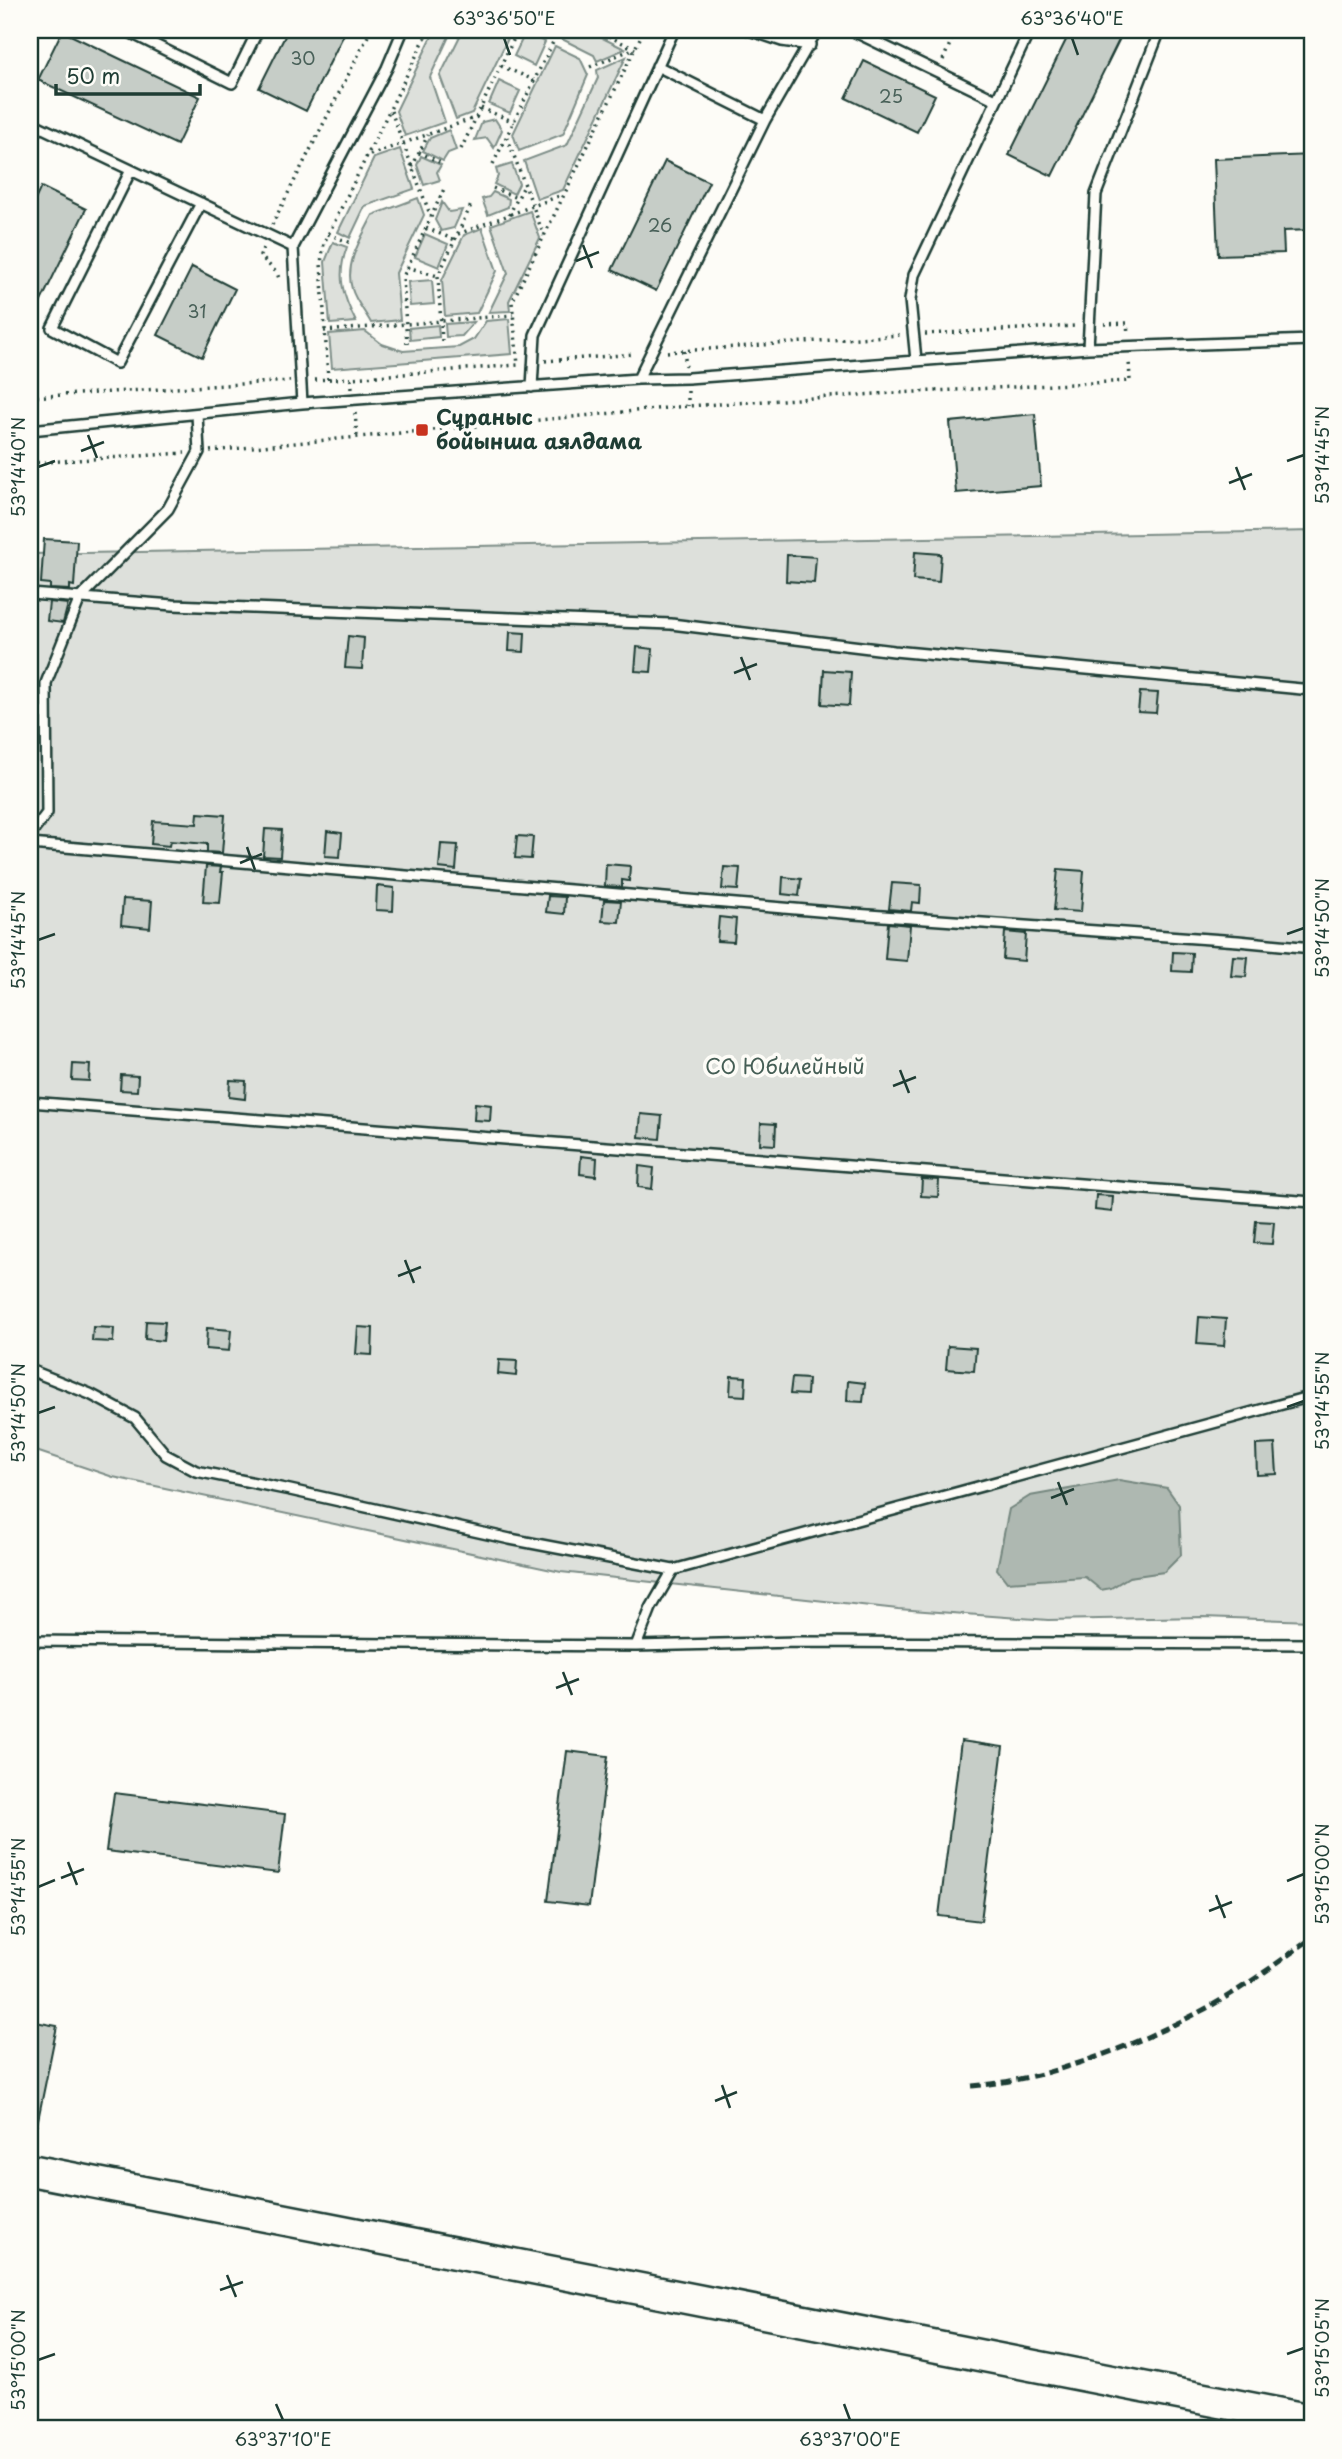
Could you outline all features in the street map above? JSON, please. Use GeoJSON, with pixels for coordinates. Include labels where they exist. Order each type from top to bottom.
{"type":"FeatureCollection","features":[{"type":"Feature","properties":{"kind":"highway"},"geometry":{"type":"LineString","coordinates":[[30,2170],[1312,2420]]}},
{"type":"Feature","properties":{"kind":"lane"},"geometry":{"type":"LineString","coordinates":[[125,30],[232,83],[258,30]]}},
{"type":"Feature","properties":{"kind":"lane"},"geometry":{"type":"LineString","coordinates":[[302,403],[293,247],[387,68],[403,30]]}},
{"type":"Feature","properties":{"kind":"lane"},"geometry":{"type":"LineString","coordinates":[[533,387],[535,335],[674,30]]}},
{"type":"Feature","properties":{"kind":"lane"},"geometry":{"type":"LineString","coordinates":[[749,30],[782,41],[810,45]]}},
{"type":"Feature","properties":{"kind":"lane"},"geometry":{"type":"LineString","coordinates":[[638,379],[765,120],[817,30]]}},
{"type":"Feature","properties":{"kind":"lane"},"geometry":{"type":"LineString","coordinates":[[851,30],[996,100]]}},
{"type":"Feature","properties":{"kind":"lane"},"geometry":{"type":"LineString","coordinates":[[916,360],[909,300],[914,275],[1030,30]]}},
{"type":"Feature","properties":{"kind":"lane"},"geometry":{"type":"LineString","coordinates":[[1088,348],[1096,194],[1160,30]]}},
{"type":"Feature","properties":{"kind":"lane"},"geometry":{"type":"LineString","coordinates":[[1307,30],[1312,32]]}},
{"type":"Feature","properties":{"kind":"lane"},"geometry":{"type":"LineString","coordinates":[[657,66],[765,120]]}},
{"type":"Feature","properties":{"kind":"lane"},"geometry":{"type":"LineString","coordinates":[[30,122],[293,247]]}},
{"type":"Feature","properties":{"kind":"lane"},"geometry":{"type":"LineString","coordinates":[[131,170],[52,328],[117,363],[201,203]]}},
{"type":"Feature","properties":{"kind":"lane"},"geometry":{"type":"LineString","coordinates":[[30,430],[302,403],[638,379],[688,378],[1088,348],[1312,340]]}},
{"type":"Feature","properties":{"kind":"lane"},"geometry":{"type":"LineString","coordinates":[[30,835],[47,813],[46,683],[80,598],[169,509],[199,452],[197,414]]}},
{"type":"Feature","properties":{"kind":"lane"},"geometry":{"type":"LineString","coordinates":[[30,594],[173,605],[671,624],[894,651],[1312,690]]}},
{"type":"Feature","properties":{"kind":"lane"},"geometry":{"type":"LineString","coordinates":[[30,844],[854,914],[1312,948]]}},
{"type":"Feature","properties":{"kind":"lane"},"geometry":{"type":"LineString","coordinates":[[30,1102],[1312,1202]]}},
{"type":"Feature","properties":{"kind":"lane"},"geometry":{"type":"LineString","coordinates":[[30,1370],[90,1394],[135,1419],[166,1455],[197,1471],[510,1539],[673,1570],[1312,1396]]}},
{"type":"Feature","properties":{"kind":"lane"},"geometry":{"type":"LineString","coordinates":[[636,1646],[651,1608],[673,1570]]}},
{"type":"Feature","properties":{"kind":"lane"},"geometry":{"type":"LineString","coordinates":[[30,1641],[636,1646],[798,1643],[1312,1644]]}},
{"type":"Feature","properties":{"kind":"path"},"geometry":{"type":"LineString","coordinates":[[328,379],[321,263],[324,243],[429,30]]}},
{"type":"Feature","properties":{"kind":"path"},"geometry":{"type":"LineString","coordinates":[[461,149],[518,30]]}},
{"type":"Feature","properties":{"kind":"path"},"geometry":{"type":"LineString","coordinates":[[494,164],[559,30]]}},
{"type":"Feature","properties":{"kind":"path"},"geometry":{"type":"LineString","coordinates":[[596,30],[635,49]]}},
{"type":"Feature","properties":{"kind":"path"},"geometry":{"type":"LineString","coordinates":[[518,365],[512,302],[644,30]]}},
{"type":"Feature","properties":{"kind":"path"},"geometry":{"type":"LineString","coordinates":[[937,72],[956,30]]}},
{"type":"Feature","properties":{"kind":"path"},"geometry":{"type":"LineString","coordinates":[[590,67],[635,49]]}},
{"type":"Feature","properties":{"kind":"path"},"geometry":{"type":"LineString","coordinates":[[501,66],[534,80]]}},
{"type":"Feature","properties":{"kind":"path"},"geometry":{"type":"LineString","coordinates":[[481,108],[514,122]]}},
{"type":"Feature","properties":{"kind":"path"},"geometry":{"type":"LineString","coordinates":[[391,110],[431,217]]}},
{"type":"Feature","properties":{"kind":"path"},"geometry":{"type":"LineString","coordinates":[[368,155],[477,117]]}},
{"type":"Feature","properties":{"kind":"path"},"geometry":{"type":"LineString","coordinates":[[412,167],[428,135]]}},
{"type":"Feature","properties":{"kind":"path"},"geometry":{"type":"LineString","coordinates":[[507,137],[544,237]]}},
{"type":"Feature","properties":{"kind":"path"},"geometry":{"type":"LineString","coordinates":[[419,152],[443,164]]}},
{"type":"Feature","properties":{"kind":"path"},"geometry":{"type":"LineString","coordinates":[[509,215],[525,184]]}},
{"type":"Feature","properties":{"kind":"path"},"geometry":{"type":"LineString","coordinates":[[493,188],[517,198]]}},
{"type":"Feature","properties":{"kind":"path"},"geometry":{"type":"LineString","coordinates":[[407,344],[403,277],[444,189]]}},
{"type":"Feature","properties":{"kind":"path"},"geometry":{"type":"LineString","coordinates":[[458,234],[564,195]]}},
{"type":"Feature","properties":{"kind":"path"},"geometry":{"type":"LineString","coordinates":[[442,341],[438,275],[472,203]]}},
{"type":"Feature","properties":{"kind":"path"},"geometry":{"type":"LineString","coordinates":[[426,228],[455,240]]}},
{"type":"Feature","properties":{"kind":"path"},"geometry":{"type":"LineString","coordinates":[[328,234],[354,244]]}},
{"type":"Feature","properties":{"kind":"path"},"geometry":{"type":"LineString","coordinates":[[407,267],[438,275]]}},
{"type":"Feature","properties":{"kind":"path"},"geometry":{"type":"LineString","coordinates":[[324,331],[513,315]]}},
{"type":"Feature","properties":{"kind":"path"},"geometry":{"type":"LineString","coordinates":[[30,397],[351,378],[651,353],[1127,323],[1130,381],[702,405],[199,452],[30,463]]}},
{"type":"Feature","properties":{"kind":"path"},"geometry":{"type":"LineString","coordinates":[[351,378],[358,437]]}},
{"type":"Feature","properties":{"kind":"green space"},"geometry":{"type":"Polygon","coordinates":[[[435,30],[452,30],[430,77],[445,122],[405,136],[396,111],[435,30]]]}},
{"type":"Feature","properties":{"kind":"green space"},"geometry":{"type":"Polygon","coordinates":[[[463,30],[512,30],[472,113],[456,119],[440,76],[463,30]]]}},
{"type":"Feature","properties":{"kind":"green space"},"geometry":{"type":"Polygon","coordinates":[[[562,30],[586,30],[625,49],[597,61],[594,55],[558,37],[562,30]]]}},
{"type":"Feature","properties":{"kind":"green space"},"geometry":{"type":"Polygon","coordinates":[[[525,33],[545,42],[534,66],[514,56],[525,33]]]}},
{"type":"Feature","properties":{"kind":"green space"},"geometry":{"type":"Polygon","coordinates":[[[555,46],[580,58],[588,75],[563,134],[519,151],[513,134],[555,46]]]}},
{"type":"Feature","properties":{"kind":"green space"},"geometry":{"type":"Polygon","coordinates":[[[626,57],[563,190],[537,199],[524,161],[567,145],[598,78],[597,70],[626,57]]]}},
{"type":"Feature","properties":{"kind":"green space"},"geometry":{"type":"Polygon","coordinates":[[[499,81],[520,91],[510,113],[489,104],[499,81]]]}},
{"type":"Feature","properties":{"kind":"green space"},"geometry":{"type":"Polygon","coordinates":[[[495,119],[502,130],[494,148],[487,138],[475,140],[482,122],[495,119]]]}},
{"type":"Feature","properties":{"kind":"green space"},"geometry":{"type":"Polygon","coordinates":[[[449,130],[456,150],[448,153],[443,161],[423,151],[430,138],[449,130]]]}},
{"type":"Feature","properties":{"kind":"green space"},"geometry":{"type":"Polygon","coordinates":[[[400,149],[414,189],[365,206],[350,238],[338,232],[374,158],[400,149]]]}},
{"type":"Feature","properties":{"kind":"green space"},"geometry":{"type":"Polygon","coordinates":[[[421,156],[441,165],[437,172],[440,180],[424,185],[417,165],[421,156]]]}},
{"type":"Feature","properties":{"kind":"green space"},"geometry":{"type":"Polygon","coordinates":[[[512,164],[519,184],[514,194],[494,184],[498,176],[496,169],[512,164]]]}},
{"type":"Feature","properties":{"kind":"green space"},"geometry":{"type":"Polygon","coordinates":[[[493,192],[509,199],[508,207],[488,215],[482,199],[493,192]]]}},
{"type":"Feature","properties":{"kind":"green space"},"geometry":{"type":"Polygon","coordinates":[[[418,198],[424,215],[396,273],[400,320],[371,323],[352,289],[350,270],[355,250],[373,215],[418,198]]]}},
{"type":"Feature","properties":{"kind":"green space"},"geometry":{"type":"Polygon","coordinates":[[[442,202],[449,212],[462,210],[454,228],[441,231],[435,220],[442,202]]]}},
{"type":"Feature","properties":{"kind":"green space"},"geometry":{"type":"Polygon","coordinates":[[[530,211],[540,238],[509,301],[510,311],[489,312],[508,273],[491,225],[530,211]]]}},
{"type":"Feature","properties":{"kind":"green space"},"geometry":{"type":"Polygon","coordinates":[[[482,228],[497,271],[477,313],[445,316],[442,280],[464,235],[482,228]]]}},
{"type":"Feature","properties":{"kind":"green space"},"geometry":{"type":"Polygon","coordinates":[[[425,234],[448,244],[439,267],[415,257],[425,234]]]}},
{"type":"Feature","properties":{"kind":"green space"},"geometry":{"type":"Polygon","coordinates":[[[333,242],[347,247],[342,267],[342,286],[356,322],[330,324],[325,262],[333,242]]]}},
{"type":"Feature","properties":{"kind":"green space"},"geometry":{"type":"Polygon","coordinates":[[[432,280],[434,304],[410,306],[408,282],[432,280]]]}},
{"type":"Feature","properties":{"kind":"green space"},"geometry":{"type":"Polygon","coordinates":[[[509,319],[512,354],[332,368],[329,334],[365,331],[382,344],[403,351],[459,347],[474,339],[486,321],[509,319]]]}},
{"type":"Feature","properties":{"kind":"green space"},"geometry":{"type":"Polygon","coordinates":[[[474,322],[462,336],[446,337],[445,324],[474,322]]]}},
{"type":"Feature","properties":{"kind":"green space"},"geometry":{"type":"Polygon","coordinates":[[[438,325],[439,337],[410,340],[409,328],[438,325]]]}},
{"type":"Feature","properties":{"kind":"green space","name":"СО Юбилейный"},"geometry":{"type":"Polygon","coordinates":[[[1312,531],[1312,1621],[1203,1617],[1048,1620],[898,1609],[561,1572],[113,1477],[30,1449],[30,554],[1312,531]]]}},
{"type":"Feature","properties":{"kind":"shaded area"},"geometry":{"type":"Polygon","coordinates":[[[1119,1480],[1167,1488],[1179,1505],[1181,1555],[1164,1572],[1129,1577],[1111,1588],[1101,1590],[1085,1577],[1007,1582],[997,1569],[1009,1509],[1030,1496],[1119,1480]]]}},
{"type":"Feature","properties":{"kind":"building"},"geometry":{"type":"Polygon","coordinates":[[[288,30],[346,30],[306,111],[259,88],[288,30]]]}},
{"type":"Feature","properties":{"kind":"building"},"geometry":{"type":"Polygon","coordinates":[[[1071,30],[1124,30],[1052,176],[1009,155],[1071,30]]]}},
{"type":"Feature","properties":{"kind":"building"},"geometry":{"type":"Polygon","coordinates":[[[62,31],[200,97],[177,145],[38,80],[62,31]]]}},
{"type":"Feature","properties":{"kind":"building"},"geometry":{"type":"Polygon","coordinates":[[[864,61],[935,95],[917,132],[846,98],[864,61]]]}},
{"type":"Feature","properties":{"kind":"building"},"geometry":{"type":"Polygon","coordinates":[[[1312,155],[1312,230],[1283,231],[1284,253],[1218,255],[1214,159],[1312,155]]]}},
{"type":"Feature","properties":{"kind":"building"},"geometry":{"type":"Polygon","coordinates":[[[665,161],[709,182],[656,291],[612,270],[665,161]]]}},
{"type":"Feature","properties":{"kind":"building"},"geometry":{"type":"Polygon","coordinates":[[[41,187],[86,209],[30,324],[30,211],[41,187]]]}},
{"type":"Feature","properties":{"kind":"building"},"geometry":{"type":"Polygon","coordinates":[[[192,267],[235,289],[202,357],[158,335],[192,267]]]}},
{"type":"Feature","properties":{"kind":"building"},"geometry":{"type":"Polygon","coordinates":[[[1035,414],[1041,486],[956,493],[950,422],[1035,414]]]}},
{"type":"Feature","properties":{"kind":"building"},"geometry":{"type":"Polygon","coordinates":[[[44,539],[77,541],[74,586],[70,585],[70,590],[50,589],[50,584],[41,583],[44,539]]]}},
{"type":"Feature","properties":{"kind":"building"},"geometry":{"type":"Polygon","coordinates":[[[915,552],[941,554],[939,582],[913,580],[915,552]]]}},
{"type":"Feature","properties":{"kind":"building"},"geometry":{"type":"Polygon","coordinates":[[[787,555],[816,557],[814,583],[786,581],[787,555]]]}},
{"type":"Feature","properties":{"kind":"building"},"geometry":{"type":"Polygon","coordinates":[[[49,602],[68,604],[63,623],[47,621],[49,602]]]}},
{"type":"Feature","properties":{"kind":"building"},"geometry":{"type":"Polygon","coordinates":[[[510,632],[525,633],[524,652],[509,651],[510,632]]]}},
{"type":"Feature","properties":{"kind":"building"},"geometry":{"type":"Polygon","coordinates":[[[348,636],[364,638],[362,669],[345,668],[348,636]]]}},
{"type":"Feature","properties":{"kind":"building"},"geometry":{"type":"Polygon","coordinates":[[[637,647],[653,649],[651,672],[635,671],[637,647]]]}},
{"type":"Feature","properties":{"kind":"building"},"geometry":{"type":"Polygon","coordinates":[[[824,670],[851,672],[849,706],[822,704],[824,670]]]}},
{"type":"Feature","properties":{"kind":"building"},"geometry":{"type":"Polygon","coordinates":[[[1140,692],[1158,693],[1156,713],[1138,712],[1140,692]]]}},
{"type":"Feature","properties":{"kind":"building"},"geometry":{"type":"Polygon","coordinates":[[[198,813],[225,815],[222,853],[207,852],[207,844],[170,841],[169,846],[151,844],[153,821],[197,824],[198,813]]]}},
{"type":"Feature","properties":{"kind":"building"},"geometry":{"type":"Polygon","coordinates":[[[265,829],[282,830],[280,857],[263,856],[265,829]]]}},
{"type":"Feature","properties":{"kind":"building"},"geometry":{"type":"Polygon","coordinates":[[[327,831],[342,833],[340,857],[325,856],[327,831]]]}},
{"type":"Feature","properties":{"kind":"building"},"geometry":{"type":"Polygon","coordinates":[[[517,836],[533,837],[531,859],[515,858],[517,836]]]}},
{"type":"Feature","properties":{"kind":"building"},"geometry":{"type":"Polygon","coordinates":[[[441,844],[458,845],[456,870],[439,868],[441,844]]]}},
{"type":"Feature","properties":{"kind":"building"},"geometry":{"type":"Polygon","coordinates":[[[606,864],[630,866],[629,881],[622,880],[622,887],[605,886],[606,864]]]}},
{"type":"Feature","properties":{"kind":"building"},"geometry":{"type":"Polygon","coordinates":[[[206,866],[221,867],[220,872],[223,872],[220,903],[203,902],[206,866]]]}},
{"type":"Feature","properties":{"kind":"building"},"geometry":{"type":"Polygon","coordinates":[[[724,867],[740,868],[738,890],[722,889],[724,867]]]}},
{"type":"Feature","properties":{"kind":"building"},"geometry":{"type":"Polygon","coordinates":[[[1058,869],[1084,871],[1081,912],[1054,910],[1058,869]]]}},
{"type":"Feature","properties":{"kind":"building"},"geometry":{"type":"Polygon","coordinates":[[[783,877],[801,879],[799,896],[782,894],[783,877]]]}},
{"type":"Feature","properties":{"kind":"building"},"geometry":{"type":"Polygon","coordinates":[[[892,883],[921,885],[920,903],[912,902],[911,911],[889,909],[892,883]]]}},
{"type":"Feature","properties":{"kind":"building"},"geometry":{"type":"Polygon","coordinates":[[[377,886],[394,888],[393,911],[376,910],[377,886]]]}},
{"type":"Feature","properties":{"kind":"building"},"geometry":{"type":"Polygon","coordinates":[[[548,896],[565,897],[564,914],[546,912],[548,896]]]}},
{"type":"Feature","properties":{"kind":"building"},"geometry":{"type":"Polygon","coordinates":[[[123,899],[152,901],[150,928],[121,925],[123,899]]]}},
{"type":"Feature","properties":{"kind":"building"},"geometry":{"type":"Polygon","coordinates":[[[604,900],[621,901],[619,922],[602,921],[604,900]]]}},
{"type":"Feature","properties":{"kind":"building"},"geometry":{"type":"Polygon","coordinates":[[[719,917],[736,919],[734,942],[717,941],[719,917]]]}},
{"type":"Feature","properties":{"kind":"building"},"geometry":{"type":"Polygon","coordinates":[[[888,923],[910,925],[907,961],[885,959],[888,923]]]}},
{"type":"Feature","properties":{"kind":"building"},"geometry":{"type":"Polygon","coordinates":[[[1005,932],[1026,934],[1024,961],[1003,959],[1005,932]]]}},
{"type":"Feature","properties":{"kind":"building"},"geometry":{"type":"Polygon","coordinates":[[[1173,952],[1192,953],[1191,972],[1172,971],[1173,952]]]}},
{"type":"Feature","properties":{"kind":"building"},"geometry":{"type":"Polygon","coordinates":[[[1233,956],[1248,957],[1246,977],[1231,976],[1233,956]]]}},
{"type":"Feature","properties":{"kind":"building"},"geometry":{"type":"Polygon","coordinates":[[[73,1064],[90,1065],[89,1081],[72,1080],[73,1064]]]}},
{"type":"Feature","properties":{"kind":"building"},"geometry":{"type":"Polygon","coordinates":[[[121,1075],[138,1076],[137,1091],[120,1090],[121,1075]]]}},
{"type":"Feature","properties":{"kind":"building"},"geometry":{"type":"Polygon","coordinates":[[[230,1080],[246,1081],[245,1099],[229,1097],[230,1080]]]}},
{"type":"Feature","properties":{"kind":"building"},"geometry":{"type":"Polygon","coordinates":[[[475,1103],[491,1105],[490,1121],[474,1120],[475,1103]]]}},
{"type":"Feature","properties":{"kind":"building"},"geometry":{"type":"Polygon","coordinates":[[[641,1114],[662,1116],[660,1139],[639,1137],[641,1114]]]}},
{"type":"Feature","properties":{"kind":"building"},"geometry":{"type":"Polygon","coordinates":[[[761,1123],[776,1124],[775,1145],[760,1144],[761,1123]]]}},
{"type":"Feature","properties":{"kind":"building"},"geometry":{"type":"Polygon","coordinates":[[[581,1156],[597,1158],[596,1176],[580,1174],[581,1156]]]}},
{"type":"Feature","properties":{"kind":"building"},"geometry":{"type":"Polygon","coordinates":[[[639,1166],[654,1168],[652,1189],[638,1187],[639,1166]]]}},
{"type":"Feature","properties":{"kind":"building"},"geometry":{"type":"Polygon","coordinates":[[[922,1179],[939,1180],[938,1197],[921,1196],[922,1179]]]}},
{"type":"Feature","properties":{"kind":"building"},"geometry":{"type":"Polygon","coordinates":[[[1096,1195],[1113,1196],[1112,1212],[1095,1210],[1096,1195]]]}},
{"type":"Feature","properties":{"kind":"building"},"geometry":{"type":"Polygon","coordinates":[[[1256,1221],[1274,1222],[1272,1244],[1254,1243],[1256,1221]]]}},
{"type":"Feature","properties":{"kind":"building"},"geometry":{"type":"Polygon","coordinates":[[[1199,1317],[1226,1319],[1224,1346],[1197,1344],[1199,1317]]]}},
{"type":"Feature","properties":{"kind":"building"},"geometry":{"type":"Polygon","coordinates":[[[146,1321],[165,1322],[163,1341],[145,1339],[146,1321]]]}},
{"type":"Feature","properties":{"kind":"building"},"geometry":{"type":"Polygon","coordinates":[[[93,1327],[114,1328],[113,1342],[92,1341],[93,1327]]]}},
{"type":"Feature","properties":{"kind":"building"},"geometry":{"type":"Polygon","coordinates":[[[358,1327],[373,1328],[372,1355],[356,1354],[358,1327]]]}},
{"type":"Feature","properties":{"kind":"building"},"geometry":{"type":"Polygon","coordinates":[[[207,1328],[231,1330],[229,1351],[206,1349],[207,1328]]]}},
{"type":"Feature","properties":{"kind":"building"},"geometry":{"type":"Polygon","coordinates":[[[948,1346],[976,1348],[974,1371],[946,1369],[948,1346]]]}},
{"type":"Feature","properties":{"kind":"building"},"geometry":{"type":"Polygon","coordinates":[[[499,1360],[517,1361],[516,1376],[498,1374],[499,1360]]]}},
{"type":"Feature","properties":{"kind":"building"},"geometry":{"type":"Polygon","coordinates":[[[731,1376],[746,1377],[745,1396],[730,1395],[731,1376]]]}},
{"type":"Feature","properties":{"kind":"building"},"geometry":{"type":"Polygon","coordinates":[[[792,1378],[808,1379],[807,1395],[790,1394],[792,1378]]]}},
{"type":"Feature","properties":{"kind":"building"},"geometry":{"type":"Polygon","coordinates":[[[848,1381],[865,1383],[863,1402],[847,1401],[848,1381]]]}},
{"type":"Feature","properties":{"kind":"building"},"geometry":{"type":"Polygon","coordinates":[[[1275,1444],[1277,1474],[1257,1475],[1256,1445],[1275,1444]]]}},
{"type":"Feature","properties":{"kind":"building"},"geometry":{"type":"Polygon","coordinates":[[[961,1741],[1003,1747],[981,1921],[939,1916],[961,1741]]]}},
{"type":"Feature","properties":{"kind":"building"},"geometry":{"type":"Polygon","coordinates":[[[567,1751],[608,1756],[589,1906],[548,1901],[567,1751]]]}},
{"type":"Feature","properties":{"kind":"building"},"geometry":{"type":"Polygon","coordinates":[[[114,1793],[285,1814],[278,1873],[106,1851],[114,1793]]]}},
{"type":"Feature","properties":{"kind":"building"},"geometry":{"type":"Polygon","coordinates":[[[30,2021],[57,2026],[37,2125],[30,2125],[30,2021]]]}},
{"type":"Feature","properties":{"kind":"railway"},"geometry":{"type":"LineString","coordinates":[[972,2086],[1061,2068],[1092,2059],[1151,2035],[1233,1993],[1312,1938]]}},
{"type":"Feature","properties":{"kind":"place","name":"Сұраныс бойынша аялдама"},"geometry":{"type":"Point","coordinates":[422,430]}}]}
